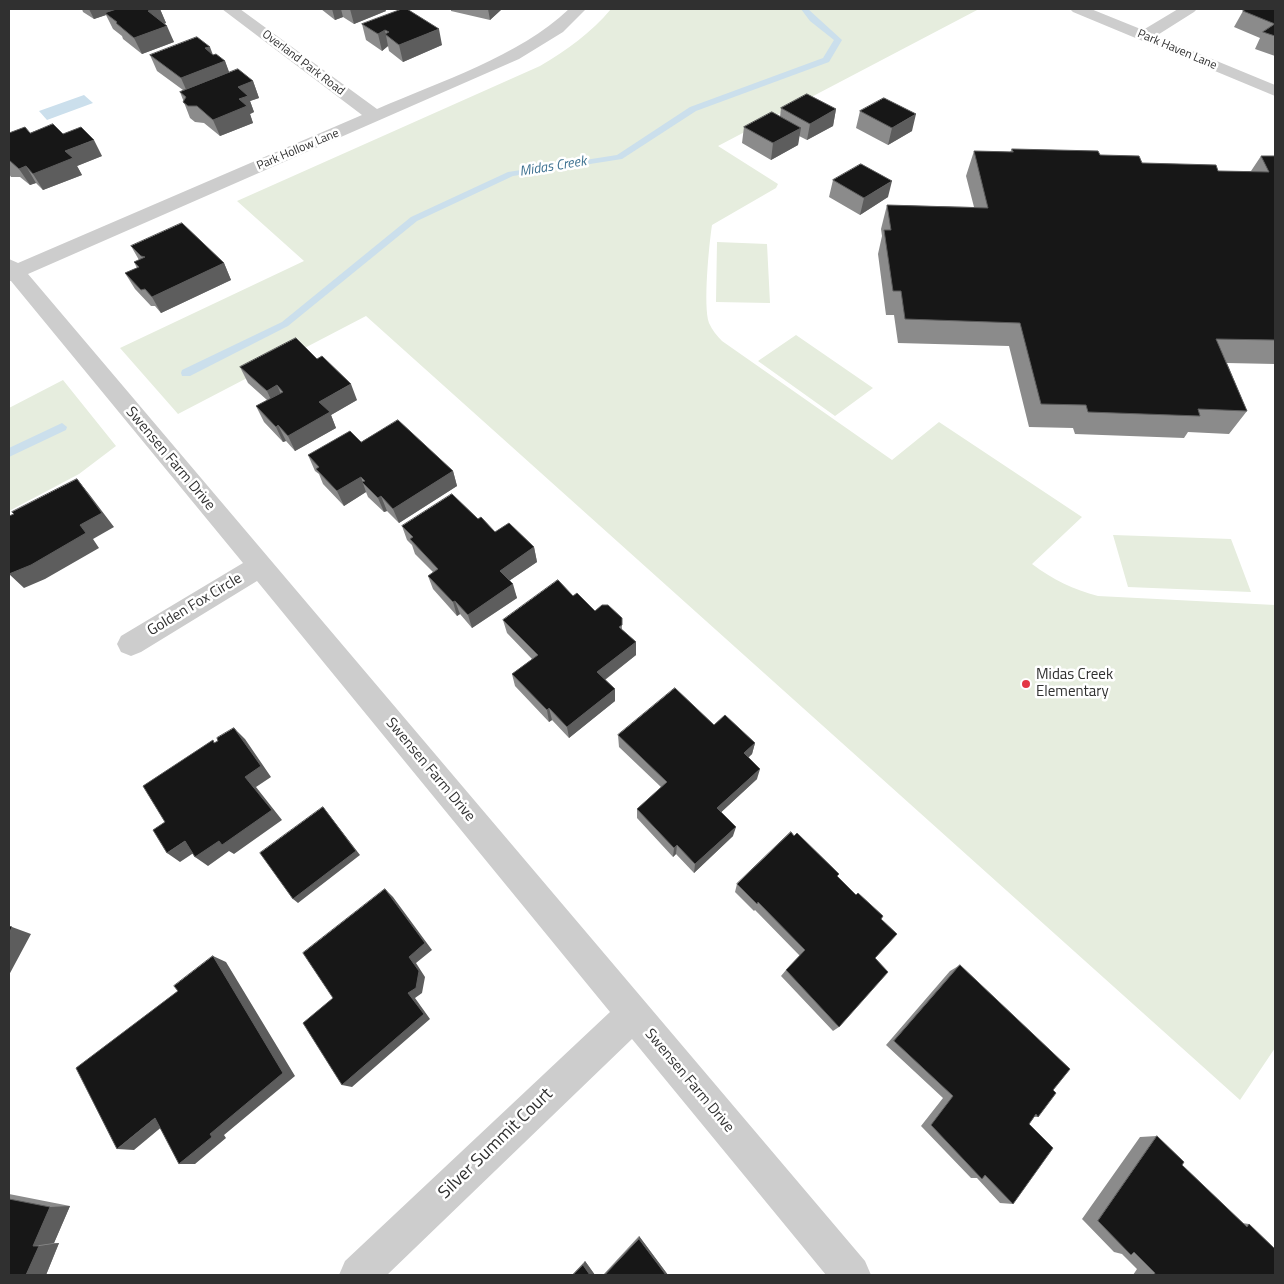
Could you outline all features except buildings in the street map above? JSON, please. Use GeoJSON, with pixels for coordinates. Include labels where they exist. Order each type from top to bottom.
{"type":"FeatureCollection","features":[{"type":"Feature","properties":{"kind":"street","name":"Overland Park Road"},"geometry":{"type":"LineString","coordinates":[[230,9],[375,116]]}},
{"type":"Feature","properties":{"kind":"street","name":"Park Hollow Lane"},"geometry":{"type":"LineString","coordinates":[[11,271],[513,56],[557,28],[578,9]]}},
{"type":"Feature","properties":{"kind":"street","name":"Park Haven Lane"},"geometry":{"type":"LineString","coordinates":[[1078,9],[1275,91]]}},
{"type":"Feature","properties":{"kind":"street"},"geometry":{"type":"LineString","coordinates":[[1144,36],[1189,9]]}},
{"type":"Feature","properties":{"kind":"street","name":"Swensen Farm Drive"},"geometry":{"type":"LineString","coordinates":[[11,271],[260,566],[851,1275]]}},
{"type":"Feature","properties":{"kind":"street","name":"Golden Fox Circle"},"geometry":{"type":"LineString","coordinates":[[131,644],[260,566]]}},
{"type":"Feature","properties":{"kind":"street","name":"Silver Summit Court"},"geometry":{"type":"LineString","coordinates":[[359,1275],[633,1014]]}},
{"type":"Feature","properties":{"kind":"green space"},"geometry":{"type":"Polygon","coordinates":[[[611,9],[979,9],[718,146],[778,184],[776,188],[712,225],[708,260],[707,315],[709,323],[722,341],[892,460],[939,422],[1082,517],[1032,564],[1064,583],[1080,591],[1098,596],[1275,605],[1275,1048],[1240,1100],[366,316],[178,414],[120,348],[304,261],[237,201],[540,66],[578,40],[611,9]]]}},
{"type":"Feature","properties":{"kind":"green space"},"geometry":{"type":"Polygon","coordinates":[[[717,242],[767,244],[770,303],[716,302],[717,242]]]}},
{"type":"Feature","properties":{"kind":"green space"},"geometry":{"type":"Polygon","coordinates":[[[796,335],[873,388],[835,416],[758,361],[796,335]]]}},
{"type":"Feature","properties":{"kind":"green space"},"geometry":{"type":"Polygon","coordinates":[[[63,380],[116,446],[79,474],[9,511],[9,408],[63,380]]]}},
{"type":"Feature","properties":{"kind":"green space"},"geometry":{"type":"Polygon","coordinates":[[[1113,535],[1231,539],[1251,592],[1128,587],[1113,535]]]}},
{"type":"Feature","properties":{"kind":"water"},"geometry":{"type":"Polygon","coordinates":[[[84,95],[93,103],[47,120],[39,111],[84,95]]]}},
{"type":"Feature","properties":{"kind":"waterway","name":"Midas Creek"},"geometry":{"type":"LineString","coordinates":[[186,373],[285,324],[414,219],[511,174],[619,157],[693,109],[826,60],[838,40],[804,9]]}},
{"type":"Feature","properties":{"kind":"waterway","name":"Midas Creek"},"geometry":{"type":"LineString","coordinates":[[9,453],[62,427]]}},
{"type":"Feature","properties":{"kind":"place","name":"Midas Creek Elementary"},"geometry":{"type":"Point","coordinates":[1026,684]}}]}
